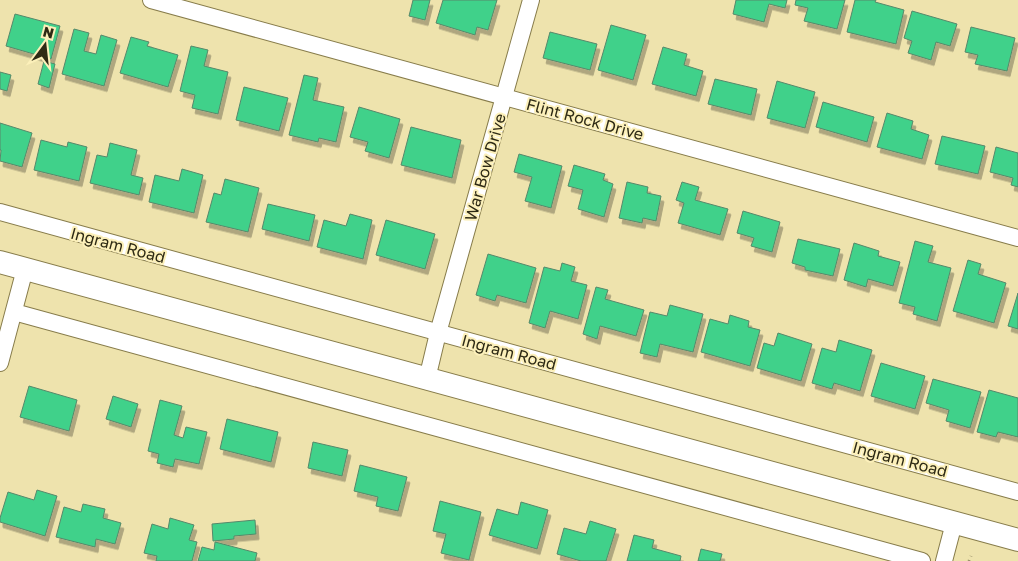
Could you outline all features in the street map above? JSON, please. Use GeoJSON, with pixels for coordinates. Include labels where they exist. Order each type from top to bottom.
{"type":"FeatureCollection","features":[{"type":"Feature","properties":{"kind":"main road"},"geometry":{"type":"LineString","coordinates":[[0,262],[1018,540]]}},
{"type":"Feature","properties":{"kind":"street","name":"Flint Rock Drive"},"geometry":{"type":"LineString","coordinates":[[151,0],[1018,238]]}},
{"type":"Feature","properties":{"kind":"street","name":"War Bow Drive"},"geometry":{"type":"LineString","coordinates":[[426,379],[531,0]]}},
{"type":"Feature","properties":{"kind":"street","name":"Ingram Road"},"geometry":{"type":"LineString","coordinates":[[0,212],[1018,492]]}},
{"type":"Feature","properties":{"kind":"street"},"geometry":{"type":"LineString","coordinates":[[0,363],[25,269]]}},
{"type":"Feature","properties":{"kind":"street"},"geometry":{"type":"LineString","coordinates":[[14,312],[922,561]]}},
{"type":"Feature","properties":{"kind":"street"},"geometry":{"type":"LineString","coordinates":[[944,561],[954,523]]}},
{"type":"Feature","properties":{"kind":"path"},"geometry":{"type":"LineString","coordinates":[[969,561],[971,556]]}},
{"type":"Feature","properties":{"kind":"building"},"geometry":{"type":"Polygon","coordinates":[[[413,0],[430,0],[425,20],[409,16],[413,0]]]}},
{"type":"Feature","properties":{"kind":"building"},"geometry":{"type":"Polygon","coordinates":[[[443,0],[497,0],[488,30],[477,27],[475,35],[436,23],[443,0]]]}},
{"type":"Feature","properties":{"kind":"building"},"geometry":{"type":"Polygon","coordinates":[[[736,0],[787,0],[785,8],[769,4],[764,22],[733,14],[736,0]]]}},
{"type":"Feature","properties":{"kind":"building"},"geometry":{"type":"Polygon","coordinates":[[[796,0],[845,0],[837,29],[804,21],[808,8],[795,5],[796,0]]]}},
{"type":"Feature","properties":{"kind":"building"},"geometry":{"type":"Polygon","coordinates":[[[855,0],[876,0],[875,2],[904,10],[896,44],[847,32],[855,0]]]}},
{"type":"Feature","properties":{"kind":"building"},"geometry":{"type":"Polygon","coordinates":[[[912,11],[957,24],[950,46],[936,42],[931,60],[908,53],[912,41],[904,38],[912,11]]]}},
{"type":"Feature","properties":{"kind":"building"},"geometry":{"type":"Polygon","coordinates":[[[15,14],[60,26],[51,59],[6,46],[15,14]]]}},
{"type":"Feature","properties":{"kind":"building"},"geometry":{"type":"Polygon","coordinates":[[[611,25],[646,35],[633,80],[598,70],[611,25]]]}},
{"type":"Feature","properties":{"kind":"building"},"geometry":{"type":"Polygon","coordinates":[[[971,27],[1015,38],[1007,71],[975,64],[978,55],[965,52],[971,27]]]}},
{"type":"Feature","properties":{"kind":"building"},"geometry":{"type":"Polygon","coordinates":[[[74,29],[89,33],[84,51],[96,54],[101,35],[117,40],[104,86],[62,74],[74,29]]]}},
{"type":"Feature","properties":{"kind":"building"},"geometry":{"type":"Polygon","coordinates":[[[550,32],[597,44],[590,70],[543,58],[550,32]]]}},
{"type":"Feature","properties":{"kind":"building"},"geometry":{"type":"Polygon","coordinates":[[[131,37],[149,42],[147,46],[178,55],[168,87],[120,73],[131,37]]]}},
{"type":"Feature","properties":{"kind":"building"},"geometry":{"type":"Polygon","coordinates":[[[191,46],[208,50],[204,66],[228,72],[218,114],[192,108],[195,95],[180,91],[191,46]]]}},
{"type":"Feature","properties":{"kind":"building"},"geometry":{"type":"Polygon","coordinates":[[[663,47],[687,54],[684,65],[703,71],[696,96],[652,84],[663,47]]]}},
{"type":"Feature","properties":{"kind":"building"},"geometry":{"type":"Polygon","coordinates":[[[44,61],[55,64],[49,88],[38,84],[44,61]]]}},
{"type":"Feature","properties":{"kind":"building"},"geometry":{"type":"Polygon","coordinates":[[[0,72],[11,75],[7,91],[0,89],[0,72]]]}},
{"type":"Feature","properties":{"kind":"building"},"geometry":{"type":"Polygon","coordinates":[[[304,75],[318,78],[313,100],[344,107],[336,142],[319,138],[318,142],[289,135],[304,75]]]}},
{"type":"Feature","properties":{"kind":"building"},"geometry":{"type":"Polygon","coordinates":[[[715,79],[757,89],[751,115],[708,104],[715,79]]]}},
{"type":"Feature","properties":{"kind":"building"},"geometry":{"type":"Polygon","coordinates":[[[777,81],[815,92],[805,128],[767,118],[777,81]]]}},
{"type":"Feature","properties":{"kind":"building"},"geometry":{"type":"Polygon","coordinates":[[[244,87],[288,98],[279,131],[236,120],[244,87]]]}},
{"type":"Feature","properties":{"kind":"building"},"geometry":{"type":"Polygon","coordinates":[[[823,102],[874,117],[867,142],[816,127],[823,102]]]}},
{"type":"Feature","properties":{"kind":"building"},"geometry":{"type":"Polygon","coordinates":[[[359,107],[400,119],[389,158],[365,151],[368,142],[350,137],[359,107]]]}},
{"type":"Feature","properties":{"kind":"building"},"geometry":{"type":"Polygon","coordinates":[[[887,113],[913,121],[911,129],[929,135],[922,159],[877,147],[887,113]]]}},
{"type":"Feature","properties":{"kind":"building"},"geometry":{"type":"Polygon","coordinates":[[[0,123],[32,133],[22,167],[0,161],[0,123]]]}},
{"type":"Feature","properties":{"kind":"building"},"geometry":{"type":"Polygon","coordinates":[[[411,127],[461,140],[452,178],[401,165],[411,127]]]}},
{"type":"Feature","properties":{"kind":"building"},"geometry":{"type":"Polygon","coordinates":[[[942,136],[985,146],[978,174],[935,164],[942,136]]]}},
{"type":"Feature","properties":{"kind":"building"},"geometry":{"type":"Polygon","coordinates":[[[41,140],[67,147],[68,142],[87,147],[79,181],[34,170],[41,140]]]}},
{"type":"Feature","properties":{"kind":"building"},"geometry":{"type":"Polygon","coordinates":[[[110,143],[137,150],[131,175],[143,178],[139,195],[90,183],[97,155],[107,157],[110,143]]]}},
{"type":"Feature","properties":{"kind":"building"},"geometry":{"type":"Polygon","coordinates":[[[996,147],[1018,153],[1018,187],[1011,185],[1013,178],[990,172],[996,147]]]}},
{"type":"Feature","properties":{"kind":"building"},"geometry":{"type":"Polygon","coordinates":[[[519,154],[562,166],[551,208],[525,201],[532,177],[514,172],[519,154]]]}},
{"type":"Feature","properties":{"kind":"building"},"geometry":{"type":"Polygon","coordinates":[[[574,165],[605,174],[603,180],[613,184],[604,217],[578,209],[583,190],[568,186],[574,165]]]}},
{"type":"Feature","properties":{"kind":"building"},"geometry":{"type":"Polygon","coordinates":[[[182,169],[203,175],[194,213],[149,202],[155,175],[179,181],[182,169]]]}},
{"type":"Feature","properties":{"kind":"building"},"geometry":{"type":"Polygon","coordinates":[[[225,179],[259,188],[248,232],[206,222],[214,193],[221,195],[225,179]]]}},
{"type":"Feature","properties":{"kind":"building"},"geometry":{"type":"Polygon","coordinates":[[[627,182],[648,187],[647,193],[661,196],[656,221],[643,218],[642,223],[619,218],[627,182]]]}},
{"type":"Feature","properties":{"kind":"building"},"geometry":{"type":"Polygon","coordinates":[[[682,182],[699,187],[695,200],[728,209],[720,235],[678,223],[684,203],[676,200],[682,182]]]}},
{"type":"Feature","properties":{"kind":"building"},"geometry":{"type":"Polygon","coordinates":[[[268,204],[315,215],[309,241],[262,229],[268,204]]]}},
{"type":"Feature","properties":{"kind":"building"},"geometry":{"type":"Polygon","coordinates":[[[743,211],[780,222],[772,252],[751,246],[754,238],[737,233],[743,211]]]}},
{"type":"Feature","properties":{"kind":"building"},"geometry":{"type":"Polygon","coordinates":[[[350,214],[372,220],[363,259],[317,247],[324,220],[346,226],[350,214]]]}},
{"type":"Feature","properties":{"kind":"building"},"geometry":{"type":"Polygon","coordinates":[[[386,220],[435,234],[425,269],[376,255],[386,220]]]}},
{"type":"Feature","properties":{"kind":"building"},"geometry":{"type":"Polygon","coordinates":[[[798,239],[840,249],[833,276],[805,270],[805,267],[792,263],[798,239]]]}},
{"type":"Feature","properties":{"kind":"building"},"geometry":{"type":"Polygon","coordinates":[[[915,241],[933,246],[928,262],[951,268],[937,321],[913,314],[915,307],[899,303],[915,241]]]}},
{"type":"Feature","properties":{"kind":"building"},"geometry":{"type":"Polygon","coordinates":[[[854,243],[879,251],[878,256],[900,262],[893,286],[868,279],[866,287],[844,280],[854,243]]]}},
{"type":"Feature","properties":{"kind":"building"},"geometry":{"type":"Polygon","coordinates":[[[488,254],[536,268],[526,303],[497,295],[495,301],[476,295],[488,254]]]}},
{"type":"Feature","properties":{"kind":"building"},"geometry":{"type":"Polygon","coordinates":[[[968,260],[981,264],[978,274],[1006,283],[994,323],[953,311],[968,260]]]}},
{"type":"Feature","properties":{"kind":"building"},"geometry":{"type":"Polygon","coordinates":[[[562,263],[575,267],[571,281],[587,285],[578,319],[550,311],[545,328],[529,323],[544,267],[560,271],[562,263]]]}},
{"type":"Feature","properties":{"kind":"building"},"geometry":{"type":"Polygon","coordinates":[[[596,287],[608,290],[605,299],[644,310],[636,336],[600,326],[597,339],[583,334],[596,287]]]}},
{"type":"Feature","properties":{"kind":"building"},"geometry":{"type":"Polygon","coordinates":[[[1018,293],[1018,329],[1008,326],[1018,293]]]}},
{"type":"Feature","properties":{"kind":"building"},"geometry":{"type":"Polygon","coordinates":[[[670,305],[703,314],[693,352],[660,344],[657,357],[640,353],[650,312],[667,316],[670,305]]]}},
{"type":"Feature","properties":{"kind":"building"},"geometry":{"type":"Polygon","coordinates":[[[730,315],[749,321],[748,327],[760,330],[750,366],[701,352],[710,319],[728,324],[730,315]]]}},
{"type":"Feature","properties":{"kind":"building"},"geometry":{"type":"Polygon","coordinates":[[[778,333],[812,344],[801,381],[757,368],[764,343],[774,346],[778,333]]]}},
{"type":"Feature","properties":{"kind":"building"},"geometry":{"type":"Polygon","coordinates":[[[839,340],[872,350],[860,391],[834,383],[832,389],[812,383],[822,348],[836,352],[839,340]]]}},
{"type":"Feature","properties":{"kind":"building"},"geometry":{"type":"Polygon","coordinates":[[[881,363],[925,376],[915,409],[871,396],[881,363]]]}},
{"type":"Feature","properties":{"kind":"building"},"geometry":{"type":"Polygon","coordinates":[[[933,379],[981,392],[970,428],[946,421],[949,410],[926,403],[933,379]]]}},
{"type":"Feature","properties":{"kind":"building"},"geometry":{"type":"Polygon","coordinates":[[[29,386],[77,400],[69,431],[20,417],[29,386]]]}},
{"type":"Feature","properties":{"kind":"building"},"geometry":{"type":"Polygon","coordinates":[[[989,390],[1018,398],[1018,437],[998,432],[996,437],[977,432],[989,390]]]}},
{"type":"Feature","properties":{"kind":"building"},"geometry":{"type":"Polygon","coordinates":[[[113,396],[138,404],[131,427],[106,419],[113,396]]]}},
{"type":"Feature","properties":{"kind":"building"},"geometry":{"type":"Polygon","coordinates":[[[160,400],[182,406],[174,435],[183,438],[186,427],[207,432],[199,464],[175,459],[173,467],[157,463],[159,454],[148,451],[160,400]]]}},
{"type":"Feature","properties":{"kind":"building"},"geometry":{"type":"Polygon","coordinates":[[[227,419],[278,432],[271,462],[220,449],[227,419]]]}},
{"type":"Feature","properties":{"kind":"building"},"geometry":{"type":"Polygon","coordinates":[[[313,442],[348,450],[342,476],[308,468],[313,442]]]}},
{"type":"Feature","properties":{"kind":"building"},"geometry":{"type":"Polygon","coordinates":[[[360,465],[407,477],[398,511],[376,506],[378,497],[354,491],[360,465]]]}},
{"type":"Feature","properties":{"kind":"building"},"geometry":{"type":"Polygon","coordinates":[[[37,490],[57,496],[45,536],[0,522],[8,492],[34,500],[37,490]]]}},
{"type":"Feature","properties":{"kind":"building"},"geometry":{"type":"Polygon","coordinates":[[[440,501],[481,512],[469,560],[441,553],[446,534],[433,531],[440,501]]]}},
{"type":"Feature","properties":{"kind":"building"},"geometry":{"type":"Polygon","coordinates":[[[521,502],[548,510],[537,549],[489,535],[497,509],[518,515],[521,502]]]}},
{"type":"Feature","properties":{"kind":"building"},"geometry":{"type":"Polygon","coordinates":[[[83,504],[105,509],[103,518],[121,523],[115,544],[96,539],[95,547],[56,537],[64,507],[81,512],[83,504]]]}},
{"type":"Feature","properties":{"kind":"building"},"geometry":{"type":"Polygon","coordinates":[[[170,518],[194,525],[189,540],[197,542],[192,561],[156,561],[157,556],[144,553],[152,524],[168,529],[170,518]]]}},
{"type":"Feature","properties":{"kind":"building"},"geometry":{"type":"Polygon","coordinates":[[[255,520],[256,534],[234,536],[234,539],[213,541],[212,524],[255,520]]]}},
{"type":"Feature","properties":{"kind":"building"},"geometry":{"type":"Polygon","coordinates":[[[590,521],[616,529],[606,561],[581,561],[557,554],[564,528],[586,534],[590,521]]]}},
{"type":"Feature","properties":{"kind":"building"},"geometry":{"type":"Polygon","coordinates":[[[634,535],[654,540],[652,548],[681,556],[680,561],[627,561],[634,535]]]}},
{"type":"Feature","properties":{"kind":"building"},"geometry":{"type":"Polygon","coordinates":[[[215,542],[257,553],[255,561],[198,561],[202,547],[214,550],[215,542]]]}},
{"type":"Feature","properties":{"kind":"building"},"geometry":{"type":"Polygon","coordinates":[[[701,549],[722,554],[720,561],[698,561],[701,549]]]}}]}
